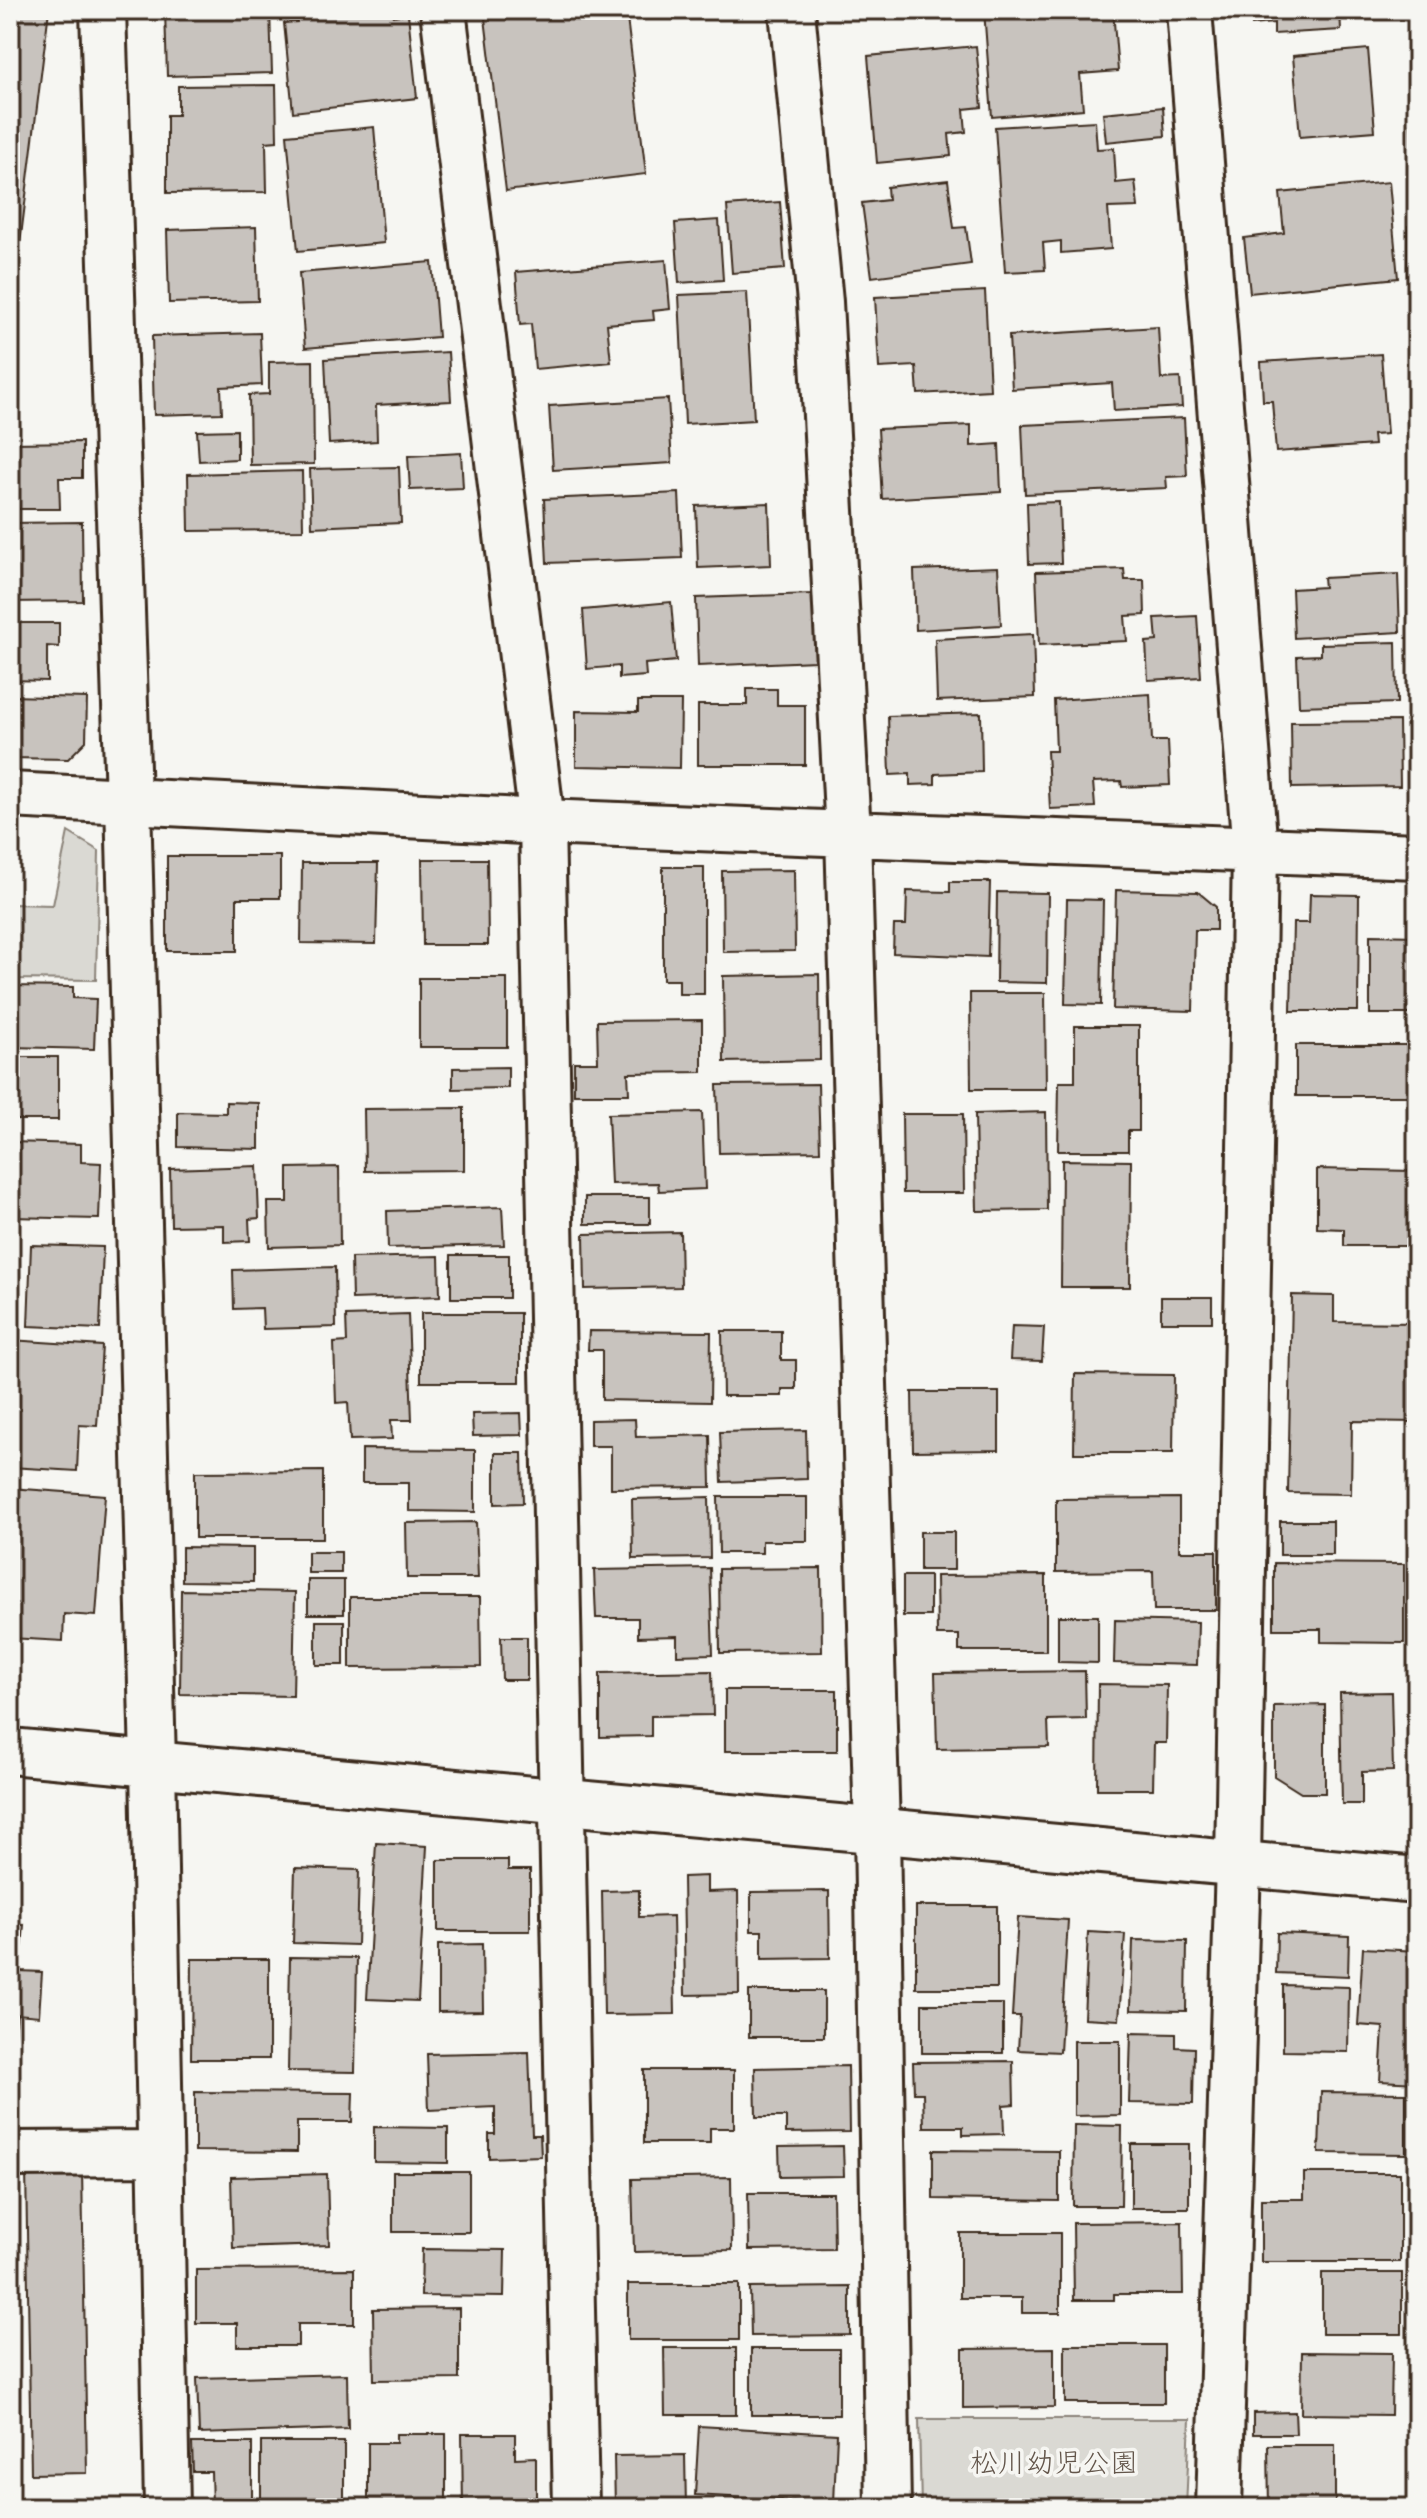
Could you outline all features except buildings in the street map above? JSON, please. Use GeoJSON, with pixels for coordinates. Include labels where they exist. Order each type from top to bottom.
{"type":"FeatureCollection","features":[{"type":"Feature","properties":{"kind":"street"},"geometry":{"type":"LineString","coordinates":[[103,10],[128,800],[153,1763],[167,2508]]}},
{"type":"Feature","properties":{"kind":"street"},"geometry":{"type":"LineString","coordinates":[[443,10],[542,822],[576,2508]]}},
{"type":"Feature","properties":{"kind":"street"},"geometry":{"type":"LineString","coordinates":[[792,10],[820,302],[848,834],[877,1830],[888,2508]]}},
{"type":"Feature","properties":{"kind":"street"},"geometry":{"type":"LineString","coordinates":[[1189,10],[1255,851],[1238,1863],[1219,2508]]}},
{"type":"Feature","properties":{"kind":"street"},"geometry":{"type":"LineString","coordinates":[[10,795],[542,822],[1417,856]]}},
{"type":"Feature","properties":{"kind":"street"},"geometry":{"type":"LineString","coordinates":[[10,1751],[1417,1880]]}},
{"type":"Feature","properties":{"kind":"street"},"geometry":{"type":"LineString","coordinates":[[10,2154],[159,2153]]}},
{"type":"Feature","properties":{"kind":"green space"},"geometry":{"type":"Polygon","coordinates":[[[68,832],[99,851],[96,980],[10,979],[10,904],[53,905],[68,832]]]}},
{"type":"Feature","properties":{"kind":"green space","name":"松川幼児公園"},"geometry":{"type":"Polygon","coordinates":[[[919,2419],[1190,2419],[1186,2508],[921,2508],[919,2419]]]}}]}
